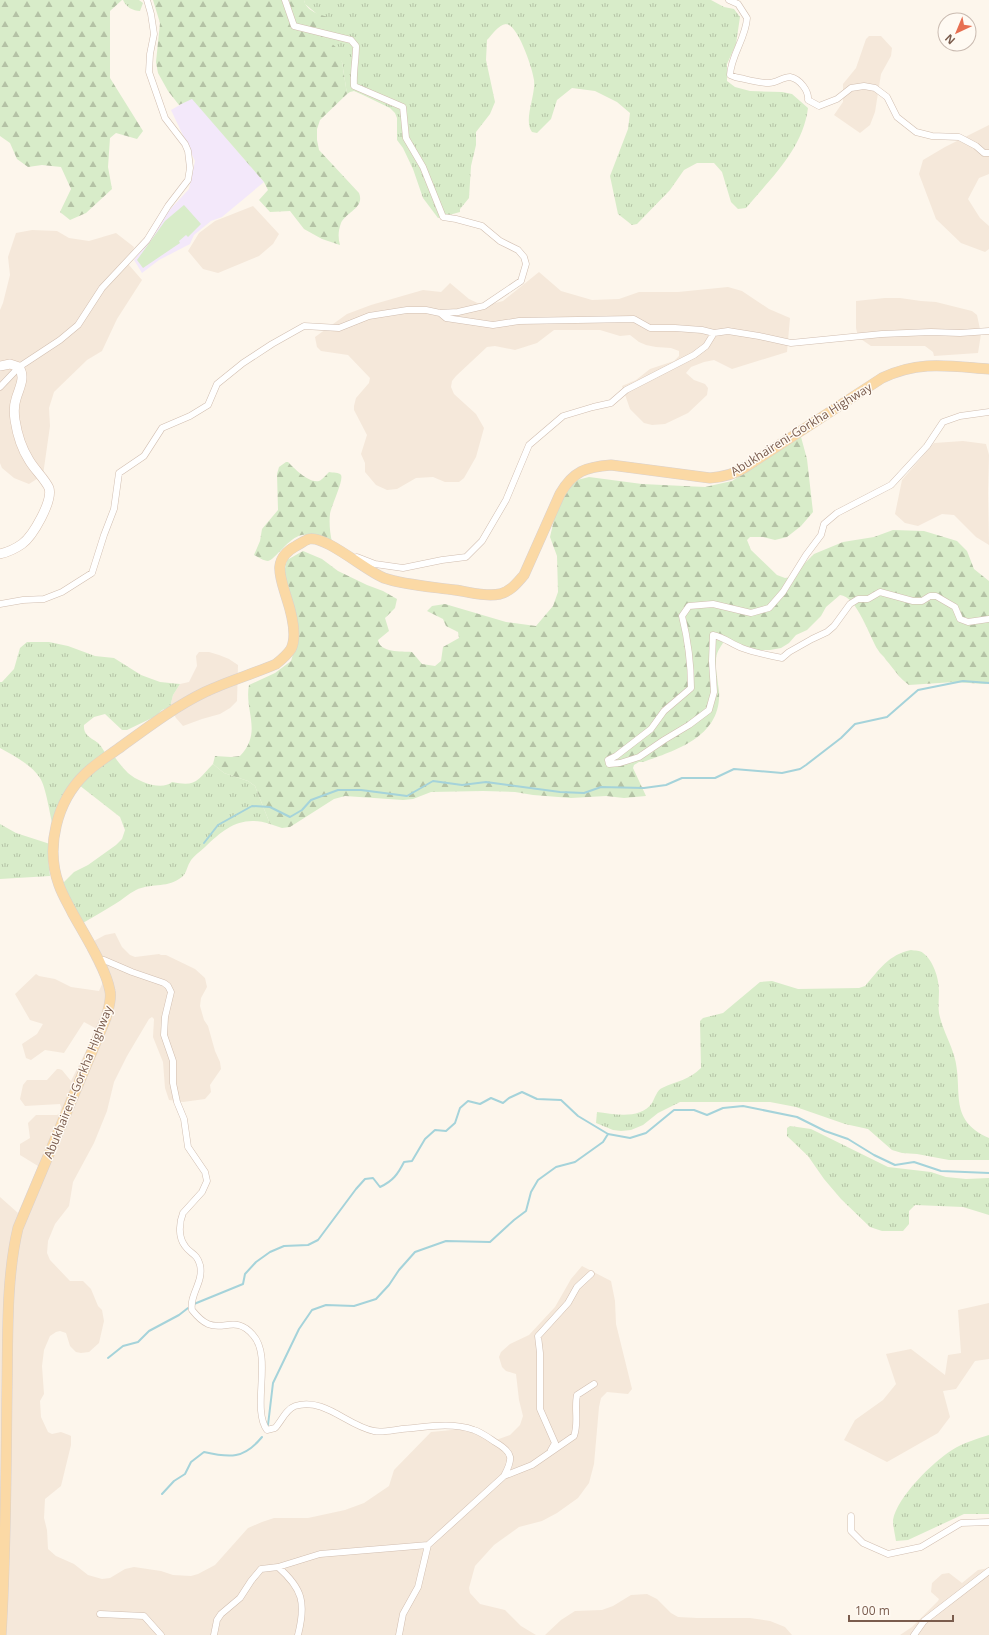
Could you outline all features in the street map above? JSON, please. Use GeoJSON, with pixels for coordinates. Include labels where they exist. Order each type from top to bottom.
{"type":"FeatureCollection","features":[{"type":"Feature","properties":{"kind":"main road"},"geometry":{"type":"LineString","coordinates":[[0,366],[10,364],[19,367],[23,373],[21,386],[14,408],[15,419],[20,439],[28,459],[48,487],[50,495],[38,524],[29,536],[11,551],[0,554]]}},
{"type":"Feature","properties":{"kind":"main road","name":"Abukhaireni-Gorkha Highway"},"geometry":{"type":"LineString","coordinates":[[1,1635],[6,1537],[8,1340],[11,1264],[18,1228],[106,1018],[110,1002],[110,992],[98,960],[59,885],[54,867],[53,855],[57,823],[68,796],[86,773],[183,704],[205,692],[276,664],[283,658],[291,649],[294,638],[287,597],[279,572],[281,560],[294,547],[309,539],[316,539],[341,551],[371,572],[384,578],[484,594],[502,594],[517,583],[524,575],[560,494],[570,479],[583,470],[594,466],[611,465],[710,478],[721,478],[744,468],[882,378],[896,372],[926,365],[989,369]]}},
{"type":"Feature","properties":{"kind":"street"},"geometry":{"type":"LineString","coordinates":[[0,387],[19,367],[60,340],[78,325],[102,288],[147,240],[168,206],[188,180],[190,168],[188,151],[185,144],[165,118],[149,72],[150,54],[154,34],[147,0]]}},
{"type":"Feature","properties":{"kind":"street"},"geometry":{"type":"LineString","coordinates":[[0,604],[23,600],[44,599],[62,592],[92,573],[114,509],[119,473],[144,456],[162,428],[190,416],[208,405],[217,384],[243,362],[272,344],[304,326],[339,328],[370,316],[407,310],[426,310],[440,313],[458,312],[484,306],[521,281],[526,264],[524,257],[518,250],[500,241],[482,226],[443,217],[423,166],[406,138],[403,107],[354,86],[353,73],[356,63],[356,46],[350,40],[294,26],[286,0]]}},
{"type":"Feature","properties":{"kind":"street"},"geometry":{"type":"LineString","coordinates":[[730,0],[738,4],[747,18],[744,35],[731,65],[730,75],[735,78],[768,83],[790,78],[799,81],[808,95],[808,100],[818,106],[837,99],[851,88],[864,86],[875,88],[887,97],[897,117],[916,132],[932,136],[959,136],[976,146],[984,153],[989,153]]}},
{"type":"Feature","properties":{"kind":"street"},"geometry":{"type":"LineString","coordinates":[[440,313],[446,318],[492,325],[519,321],[634,319],[650,328],[702,330],[714,333],[728,331],[791,343],[882,334],[989,331]]}},
{"type":"Feature","properties":{"kind":"street"},"geometry":{"type":"LineString","coordinates":[[341,551],[375,564],[403,568],[466,557],[482,541],[506,500],[529,445],[563,416],[593,406],[611,403],[626,390],[694,355],[706,346],[714,333]]}},
{"type":"Feature","properties":{"kind":"street"},"geometry":{"type":"LineString","coordinates":[[989,412],[960,416],[942,422],[927,446],[891,485],[837,513],[824,524],[821,535],[806,555],[784,592],[769,608],[750,613],[713,604],[690,606],[682,616],[688,638],[691,688],[664,711],[651,729],[616,756],[608,760],[608,764],[620,763],[639,757],[689,725],[709,710],[714,692],[712,661],[713,635],[721,636],[732,644],[742,648],[782,658],[789,652],[827,632],[850,604],[858,599],[868,600],[880,592],[913,601],[922,601],[930,596],[936,596],[955,607],[960,618],[968,622],[989,619]]}},
{"type":"Feature","properties":{"kind":"street"},"geometry":{"type":"LineString","coordinates":[[98,960],[104,960],[164,983],[168,986],[171,992],[165,1017],[164,1036],[173,1061],[173,1083],[177,1102],[184,1119],[188,1148],[205,1172],[207,1181],[202,1192],[183,1213],[181,1218],[180,1232],[184,1246],[194,1253],[201,1269],[200,1280],[192,1302],[192,1310],[199,1318],[209,1325],[236,1324],[247,1328],[258,1341],[261,1353],[262,1417],[267,1430],[275,1428],[288,1411],[294,1406],[312,1405],[325,1407],[357,1426],[376,1432],[454,1425],[476,1430],[503,1446],[509,1455],[511,1462],[504,1476],[428,1545],[418,1587],[403,1614],[399,1635]]}},
{"type":"Feature","properties":{"kind":"street"},"geometry":{"type":"LineString","coordinates":[[551,1450],[555,1443],[540,1409],[540,1353],[538,1336],[568,1303],[577,1287],[591,1274]]}},
{"type":"Feature","properties":{"kind":"street"},"geometry":{"type":"LineString","coordinates":[[504,1476],[532,1466],[551,1450],[561,1446],[574,1436],[577,1429],[575,1405],[577,1396],[594,1384]]}},
{"type":"Feature","properties":{"kind":"street"},"geometry":{"type":"LineString","coordinates":[[851,1516],[851,1531],[863,1543],[888,1554],[921,1547],[962,1523],[989,1522]]}},
{"type":"Feature","properties":{"kind":"street"},"geometry":{"type":"LineString","coordinates":[[214,1635],[217,1620],[221,1614],[240,1598],[261,1569],[278,1567],[320,1554],[428,1545]]}},
{"type":"Feature","properties":{"kind":"street"},"geometry":{"type":"LineString","coordinates":[[278,1567],[296,1586],[302,1598],[301,1622],[298,1635]]}},
{"type":"Feature","properties":{"kind":"street"},"geometry":{"type":"LineString","coordinates":[[914,1635],[924,1621],[989,1571]]}},
{"type":"Feature","properties":{"kind":"street"},"geometry":{"type":"LineString","coordinates":[[100,1614],[144,1616],[160,1635]]}},
{"type":"Feature","properties":{"kind":"shaded area"},"geometry":{"type":"Polygon","coordinates":[[[869,36],[881,36],[892,48],[891,56],[881,74],[875,112],[870,125],[860,133],[834,115],[843,102],[843,84],[856,68],[866,39],[869,36]]]}},
{"type":"Feature","properties":{"kind":"shaded area"},"geometry":{"type":"Polygon","coordinates":[[[192,98],[264,182],[222,217],[211,221],[194,235],[190,244],[159,260],[142,273],[134,260],[165,215],[189,189],[195,161],[171,110],[192,98]]]}},
{"type":"Feature","properties":{"kind":"shaded area"},"geometry":{"type":"Polygon","coordinates":[[[989,125],[989,174],[979,178],[968,199],[980,218],[989,226],[989,249],[985,252],[961,243],[936,219],[919,174],[923,160],[989,125]]]}},
{"type":"Feature","properties":{"kind":"shaded area"},"geometry":{"type":"Polygon","coordinates":[[[253,206],[279,234],[273,244],[259,256],[218,273],[203,269],[188,251],[199,233],[215,221],[253,206]]]}},
{"type":"Feature","properties":{"kind":"shaded area"},"geometry":{"type":"Polygon","coordinates":[[[32,230],[57,231],[69,238],[89,241],[116,233],[134,247],[129,265],[142,280],[117,319],[102,351],[87,360],[54,392],[49,408],[50,426],[43,475],[29,484],[14,478],[2,468],[0,463],[0,310],[10,275],[8,257],[16,233],[32,230]]]}},
{"type":"Feature","properties":{"kind":"shaded area"},"geometry":{"type":"Polygon","coordinates":[[[539,272],[561,291],[592,300],[619,299],[639,292],[678,292],[728,287],[742,291],[769,309],[790,318],[787,352],[732,369],[714,360],[691,367],[686,373],[694,380],[705,384],[708,388],[707,395],[688,413],[665,424],[652,425],[644,423],[630,409],[622,386],[636,380],[650,369],[674,361],[679,356],[679,351],[671,348],[646,345],[630,335],[620,336],[600,330],[554,330],[537,343],[515,350],[495,346],[487,347],[452,381],[451,387],[454,394],[476,414],[484,428],[476,457],[464,478],[459,482],[445,482],[433,477],[416,478],[397,489],[387,490],[376,485],[365,472],[365,463],[361,454],[367,435],[354,410],[356,398],[369,383],[370,378],[348,355],[321,351],[317,347],[315,337],[347,314],[371,305],[423,290],[441,292],[450,283],[469,299],[484,306],[503,301],[539,272]]]}},
{"type":"Feature","properties":{"kind":"shaded area"},"geometry":{"type":"Polygon","coordinates":[[[885,298],[936,302],[972,311],[977,315],[981,334],[978,353],[934,356],[933,352],[925,346],[871,346],[858,337],[856,328],[856,301],[885,298]]]}},
{"type":"Feature","properties":{"kind":"shaded area"},"geometry":{"type":"Polygon","coordinates":[[[963,441],[986,444],[989,455],[989,545],[976,537],[954,515],[942,514],[918,526],[905,523],[895,514],[902,480],[934,443],[963,441]]]}},
{"type":"Feature","properties":{"kind":"shaded area"},"geometry":{"type":"Polygon","coordinates":[[[199,652],[209,652],[219,655],[238,665],[237,701],[230,708],[220,714],[183,726],[176,718],[170,707],[173,695],[180,684],[189,682],[197,666],[196,656],[199,652]]]}},
{"type":"Feature","properties":{"kind":"shaded area"},"geometry":{"type":"Polygon","coordinates":[[[115,933],[122,947],[130,955],[135,957],[159,954],[166,955],[195,969],[205,978],[207,987],[201,998],[200,1006],[220,1062],[221,1069],[210,1085],[211,1092],[205,1099],[183,1102],[169,1100],[165,1088],[163,1062],[153,1037],[154,1019],[152,1017],[149,1019],[127,1056],[114,1082],[107,1111],[94,1143],[73,1182],[69,1206],[55,1224],[48,1241],[47,1253],[50,1260],[70,1281],[83,1281],[91,1289],[98,1306],[102,1310],[104,1321],[99,1343],[89,1352],[76,1352],[70,1346],[66,1333],[60,1331],[50,1336],[44,1350],[42,1366],[44,1394],[40,1401],[41,1417],[48,1432],[52,1434],[61,1432],[71,1436],[71,1445],[61,1486],[45,1499],[44,1518],[47,1530],[48,1549],[56,1556],[74,1564],[88,1575],[102,1579],[110,1578],[125,1569],[134,1567],[161,1571],[173,1575],[191,1576],[215,1565],[248,1528],[262,1522],[274,1518],[308,1518],[345,1510],[364,1503],[389,1486],[394,1470],[431,1432],[462,1429],[496,1440],[510,1435],[520,1425],[523,1416],[519,1400],[516,1374],[506,1371],[502,1367],[499,1357],[501,1352],[510,1344],[529,1335],[555,1307],[571,1279],[582,1266],[611,1281],[615,1301],[616,1324],[632,1389],[628,1394],[607,1392],[601,1398],[594,1464],[589,1483],[578,1498],[557,1513],[542,1521],[519,1527],[494,1545],[475,1566],[469,1588],[470,1593],[480,1604],[505,1610],[521,1626],[536,1635],[0,1635],[0,1197],[18,1213],[38,1166],[20,1155],[20,1144],[30,1138],[28,1123],[36,1115],[57,1115],[60,1113],[60,1104],[25,1106],[20,1099],[23,1085],[27,1080],[47,1080],[57,1069],[62,1070],[71,1081],[97,1029],[84,1022],[64,1053],[45,1050],[31,1060],[26,1058],[22,1044],[37,1034],[43,1024],[30,1020],[15,994],[36,974],[55,979],[71,987],[99,991],[103,982],[87,950],[92,942],[105,935],[115,933]]]}},
{"type":"Feature","properties":{"kind":"shaded area"},"geometry":{"type":"Polygon","coordinates":[[[989,1303],[989,1359],[975,1361],[956,1389],[943,1391],[950,1417],[938,1433],[887,1462],[844,1440],[855,1420],[883,1400],[896,1384],[886,1354],[911,1349],[945,1375],[948,1355],[961,1353],[958,1310],[989,1303]]]}},
{"type":"Feature","properties":{"kind":"shaded area"},"geometry":{"type":"Polygon","coordinates":[[[989,1568],[989,1635],[900,1635],[912,1627],[938,1601],[939,1599],[931,1592],[932,1583],[942,1574],[949,1573],[962,1583],[978,1570],[989,1568]]]}},
{"type":"Feature","properties":{"kind":"shaded area"},"geometry":{"type":"Polygon","coordinates":[[[647,1594],[657,1599],[671,1613],[678,1617],[750,1618],[770,1621],[785,1627],[792,1635],[545,1635],[561,1620],[575,1611],[602,1610],[613,1606],[631,1595],[647,1594]]]}},
{"type":"Feature","properties":{"kind":"green space"},"geometry":{"type":"Polygon","coordinates":[[[0,0],[122,0],[110,11],[110,78],[143,131],[137,139],[116,133],[110,138],[108,167],[112,189],[86,213],[70,220],[60,212],[71,189],[61,167],[42,165],[28,167],[17,159],[10,143],[0,136],[0,0]]]}},
{"type":"Feature","properties":{"kind":"green space"},"geometry":{"type":"Polygon","coordinates":[[[123,0],[139,0],[143,3],[140,11],[130,8],[123,0]]]}},
{"type":"Feature","properties":{"kind":"green space"},"geometry":{"type":"Polygon","coordinates":[[[153,0],[304,0],[305,4],[310,10],[329,17],[325,38],[337,48],[342,62],[347,94],[320,120],[317,129],[317,140],[319,150],[359,193],[360,198],[357,206],[343,219],[341,223],[339,229],[340,245],[322,239],[304,229],[290,211],[270,212],[259,200],[268,190],[264,182],[192,99],[179,105],[168,91],[158,73],[156,62],[160,23],[153,0]]]}},
{"type":"Feature","properties":{"kind":"green space"},"geometry":{"type":"Polygon","coordinates":[[[304,0],[711,0],[724,7],[734,9],[740,17],[736,44],[727,64],[727,81],[735,87],[750,91],[782,92],[792,94],[808,108],[805,123],[793,150],[746,208],[738,209],[731,202],[722,172],[714,163],[697,163],[684,170],[670,190],[637,224],[632,225],[618,214],[610,176],[628,129],[630,113],[617,102],[595,91],[572,88],[557,100],[551,119],[537,133],[532,132],[529,114],[534,86],[533,75],[520,39],[511,26],[506,24],[498,28],[487,40],[486,60],[495,102],[490,114],[476,132],[476,145],[471,166],[469,198],[460,209],[460,212],[438,218],[423,198],[413,169],[403,148],[397,140],[397,118],[395,113],[390,108],[354,91],[347,94],[342,62],[325,38],[317,14],[305,4],[304,0]]]}},
{"type":"Feature","properties":{"kind":"green space"},"geometry":{"type":"Polygon","coordinates":[[[184,205],[201,224],[188,237],[186,235],[179,241],[180,243],[143,268],[137,260],[165,221],[184,205]]]}},
{"type":"Feature","properties":{"kind":"green space"},"geometry":{"type":"Polygon","coordinates":[[[801,437],[807,459],[813,512],[801,526],[787,537],[775,540],[763,537],[750,537],[747,540],[751,550],[777,575],[785,578],[791,577],[814,554],[843,542],[874,537],[893,530],[924,531],[957,541],[967,551],[974,569],[989,581],[989,683],[954,682],[909,685],[899,676],[879,651],[852,602],[846,597],[840,595],[826,607],[821,616],[807,630],[796,635],[789,643],[781,648],[755,650],[724,641],[716,658],[719,691],[718,706],[713,719],[705,730],[695,739],[683,746],[634,765],[633,768],[646,796],[624,798],[606,796],[571,798],[515,792],[483,791],[431,792],[413,799],[403,800],[345,796],[334,799],[290,827],[282,828],[270,824],[255,786],[248,781],[224,773],[213,764],[215,756],[240,756],[247,747],[252,730],[248,695],[249,685],[275,673],[291,661],[298,638],[284,573],[287,560],[303,551],[322,559],[338,571],[383,591],[397,599],[395,608],[385,618],[389,631],[378,640],[380,644],[387,649],[412,652],[422,664],[435,666],[441,661],[443,647],[459,638],[458,632],[446,626],[443,619],[427,611],[432,606],[445,604],[506,622],[536,626],[553,606],[558,592],[557,556],[550,537],[560,494],[573,481],[589,477],[642,484],[705,487],[732,481],[801,437]]]}},
{"type":"Feature","properties":{"kind":"green space"},"geometry":{"type":"Polygon","coordinates":[[[286,462],[310,480],[319,481],[329,472],[341,475],[341,482],[330,514],[332,542],[314,536],[302,535],[287,544],[271,560],[266,561],[254,555],[260,541],[262,529],[278,510],[277,474],[279,467],[286,462]]]}},
{"type":"Feature","properties":{"kind":"green space"},"geometry":{"type":"Polygon","coordinates":[[[27,642],[49,642],[68,646],[95,656],[114,658],[141,675],[160,682],[180,684],[173,695],[170,707],[162,710],[156,716],[127,730],[122,730],[105,714],[94,717],[84,725],[87,735],[99,744],[107,755],[74,779],[61,799],[53,827],[46,794],[37,773],[16,757],[0,748],[0,682],[2,682],[14,669],[20,648],[27,642]]]}},
{"type":"Feature","properties":{"kind":"green space"},"geometry":{"type":"Polygon","coordinates":[[[114,756],[124,769],[132,776],[150,784],[162,786],[168,785],[172,782],[186,784],[196,781],[213,764],[224,773],[248,781],[255,786],[270,824],[250,821],[234,825],[220,834],[191,860],[182,877],[169,884],[136,890],[111,907],[81,924],[61,885],[74,872],[88,865],[116,845],[122,839],[125,830],[120,817],[79,785],[114,756]]]}},
{"type":"Feature","properties":{"kind":"green space"},"geometry":{"type":"Polygon","coordinates":[[[0,824],[16,833],[50,844],[48,858],[50,876],[0,879],[0,824]]]}},
{"type":"Feature","properties":{"kind":"green space"},"geometry":{"type":"Polygon","coordinates":[[[911,950],[922,952],[927,956],[937,975],[939,986],[939,1013],[955,1059],[958,1094],[962,1114],[976,1131],[989,1138],[989,1160],[949,1160],[917,1154],[902,1153],[892,1150],[868,1129],[845,1124],[796,1107],[770,1102],[680,1102],[658,1113],[643,1125],[631,1130],[613,1130],[596,1123],[597,1112],[626,1115],[641,1112],[652,1103],[660,1089],[687,1078],[701,1068],[700,1021],[703,1018],[723,1013],[760,982],[772,981],[798,989],[859,988],[865,986],[880,968],[890,959],[903,952],[911,950]]]}},
{"type":"Feature","properties":{"kind":"green space"},"geometry":{"type":"Polygon","coordinates":[[[790,1126],[811,1129],[888,1167],[931,1172],[946,1177],[966,1179],[989,1178],[989,1215],[963,1207],[915,1205],[909,1211],[909,1224],[903,1231],[882,1231],[870,1227],[841,1199],[824,1179],[808,1156],[787,1136],[787,1128],[790,1126]]]}},
{"type":"Feature","properties":{"kind":"green space"},"geometry":{"type":"Polygon","coordinates":[[[989,1435],[989,1514],[964,1514],[908,1540],[896,1541],[893,1520],[901,1501],[908,1491],[926,1471],[952,1450],[965,1443],[989,1435]]]}},
{"type":"Feature","properties":{"kind":"waterway"},"geometry":{"type":"LineString","coordinates":[[204,843],[218,825],[252,806],[270,807],[290,817],[302,810],[311,800],[338,790],[361,790],[407,796],[433,781],[462,785],[486,782],[560,792],[584,793],[601,787],[644,788],[666,785],[682,778],[715,778],[734,769],[782,773],[800,769],[806,765],[841,738],[855,724],[887,717],[918,690],[963,681],[989,683]]}},
{"type":"Feature","properties":{"kind":"waterway"},"geometry":{"type":"LineString","coordinates":[[194,1304],[243,1284],[245,1274],[256,1262],[270,1252],[284,1246],[308,1245],[318,1240],[365,1179],[373,1178],[380,1187],[392,1180],[404,1162],[412,1161],[425,1139],[435,1130],[446,1131],[455,1123],[460,1108],[468,1101],[480,1104],[491,1098],[503,1103],[509,1098],[522,1092],[537,1099],[561,1100],[578,1116],[608,1134],[630,1138],[646,1133],[674,1110],[694,1110],[707,1115],[723,1108],[743,1106],[797,1117],[825,1131],[848,1139],[874,1155],[895,1165],[914,1162],[941,1171],[989,1173]]}},
{"type":"Feature","properties":{"kind":"waterway"},"geometry":{"type":"LineString","coordinates":[[268,1425],[273,1383],[299,1329],[312,1310],[326,1305],[354,1306],[376,1299],[415,1252],[446,1241],[490,1242],[526,1211],[531,1192],[538,1180],[556,1167],[575,1162],[603,1142],[608,1134]]}},
{"type":"Feature","properties":{"kind":"waterway"},"geometry":{"type":"LineString","coordinates":[[108,1358],[123,1346],[138,1342],[149,1331],[179,1315],[188,1308]]}},
{"type":"Feature","properties":{"kind":"waterway"},"geometry":{"type":"LineString","coordinates":[[162,1494],[174,1481],[185,1474],[191,1462],[204,1452],[229,1456],[236,1455],[249,1449],[262,1437]]}}]}
